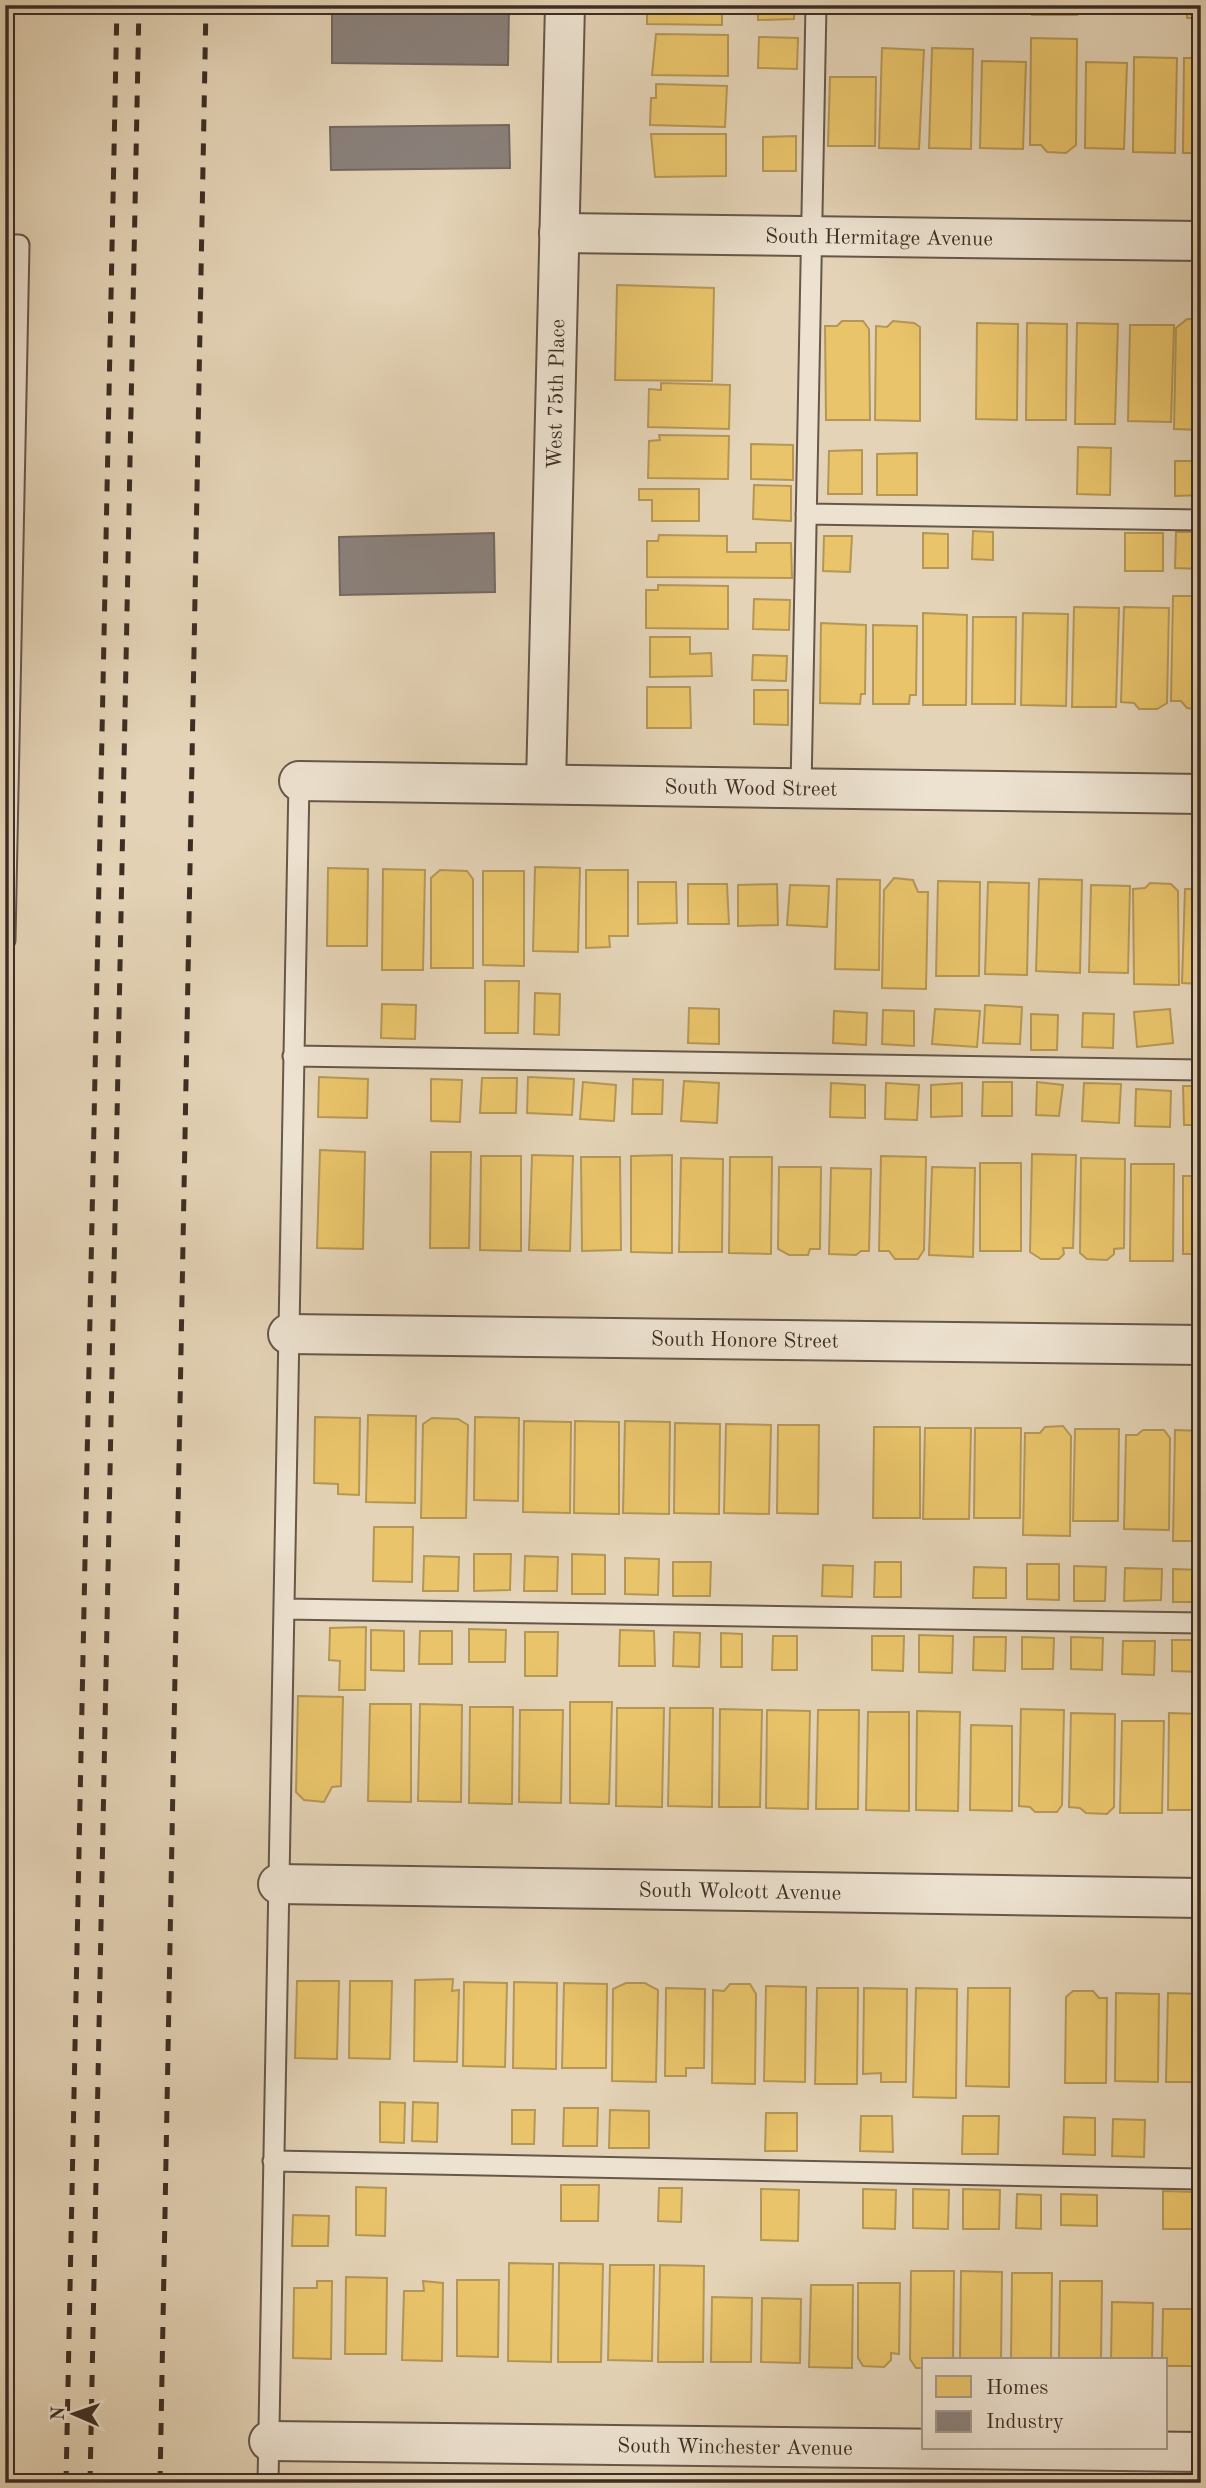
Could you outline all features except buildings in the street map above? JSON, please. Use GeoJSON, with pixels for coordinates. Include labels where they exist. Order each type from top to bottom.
{"type":"FeatureCollection","features":[{"type":"Feature","properties":{"kind":"street","name":"West 75th Place"},"geometry":{"type":"LineString","coordinates":[[546,784],[565,5]]}},
{"type":"Feature","properties":{"kind":"street","name":"South Hermitage Avenue"},"geometry":{"type":"LineString","coordinates":[[559,233],[1201,241]]}},
{"type":"Feature","properties":{"kind":"street","name":"South Wood Street"},"geometry":{"type":"LineString","coordinates":[[299,781],[1201,794]]}},
{"type":"Feature","properties":{"kind":"street","name":"South Honore Street"},"geometry":{"type":"LineString","coordinates":[[288,1334],[1201,1345]]}},
{"type":"Feature","properties":{"kind":"street","name":"South Wolcott Avenue"},"geometry":{"type":"LineString","coordinates":[[278,1884],[1201,1898]]}},
{"type":"Feature","properties":{"kind":"street","name":"South Winchester Avenue"},"geometry":{"type":"LineString","coordinates":[[268,2441],[922,2449]]}},
{"type":"Feature","properties":{"kind":"street","name":"South Winchester Avenue"},"geometry":{"type":"LineString","coordinates":[[1031,2450],[1201,2452]]}},
{"type":"Feature","properties":{"kind":"lane"},"geometry":{"type":"LineString","coordinates":[[801,788],[816,5]]}},
{"type":"Feature","properties":{"kind":"lane"},"geometry":{"type":"LineString","coordinates":[[5,245],[19,245],[5,940]]}},
{"type":"Feature","properties":{"kind":"lane"},"geometry":{"type":"LineString","coordinates":[[806,514],[1201,520]]}},
{"type":"Feature","properties":{"kind":"lane"},"geometry":{"type":"LineString","coordinates":[[268,2483],[299,781]]}},
{"type":"Feature","properties":{"kind":"lane"},"geometry":{"type":"LineString","coordinates":[[293,1056],[1201,1070]]}},
{"type":"Feature","properties":{"kind":"lane"},"geometry":{"type":"LineString","coordinates":[[284,1609],[1201,1623]]}},
{"type":"Feature","properties":{"kind":"lane"},"geometry":{"type":"LineString","coordinates":[[273,2161],[1201,2179]]}},
{"type":"Feature","properties":{"kind":"railway"},"geometry":{"type":"LineString","coordinates":[[66,2483],[117,5]]}},
{"type":"Feature","properties":{"kind":"railway"},"geometry":{"type":"LineString","coordinates":[[90,2483],[139,5]]}},
{"type":"Feature","properties":{"kind":"railway"},"geometry":{"type":"LineString","coordinates":[[160,2483],[206,5]]}}]}
